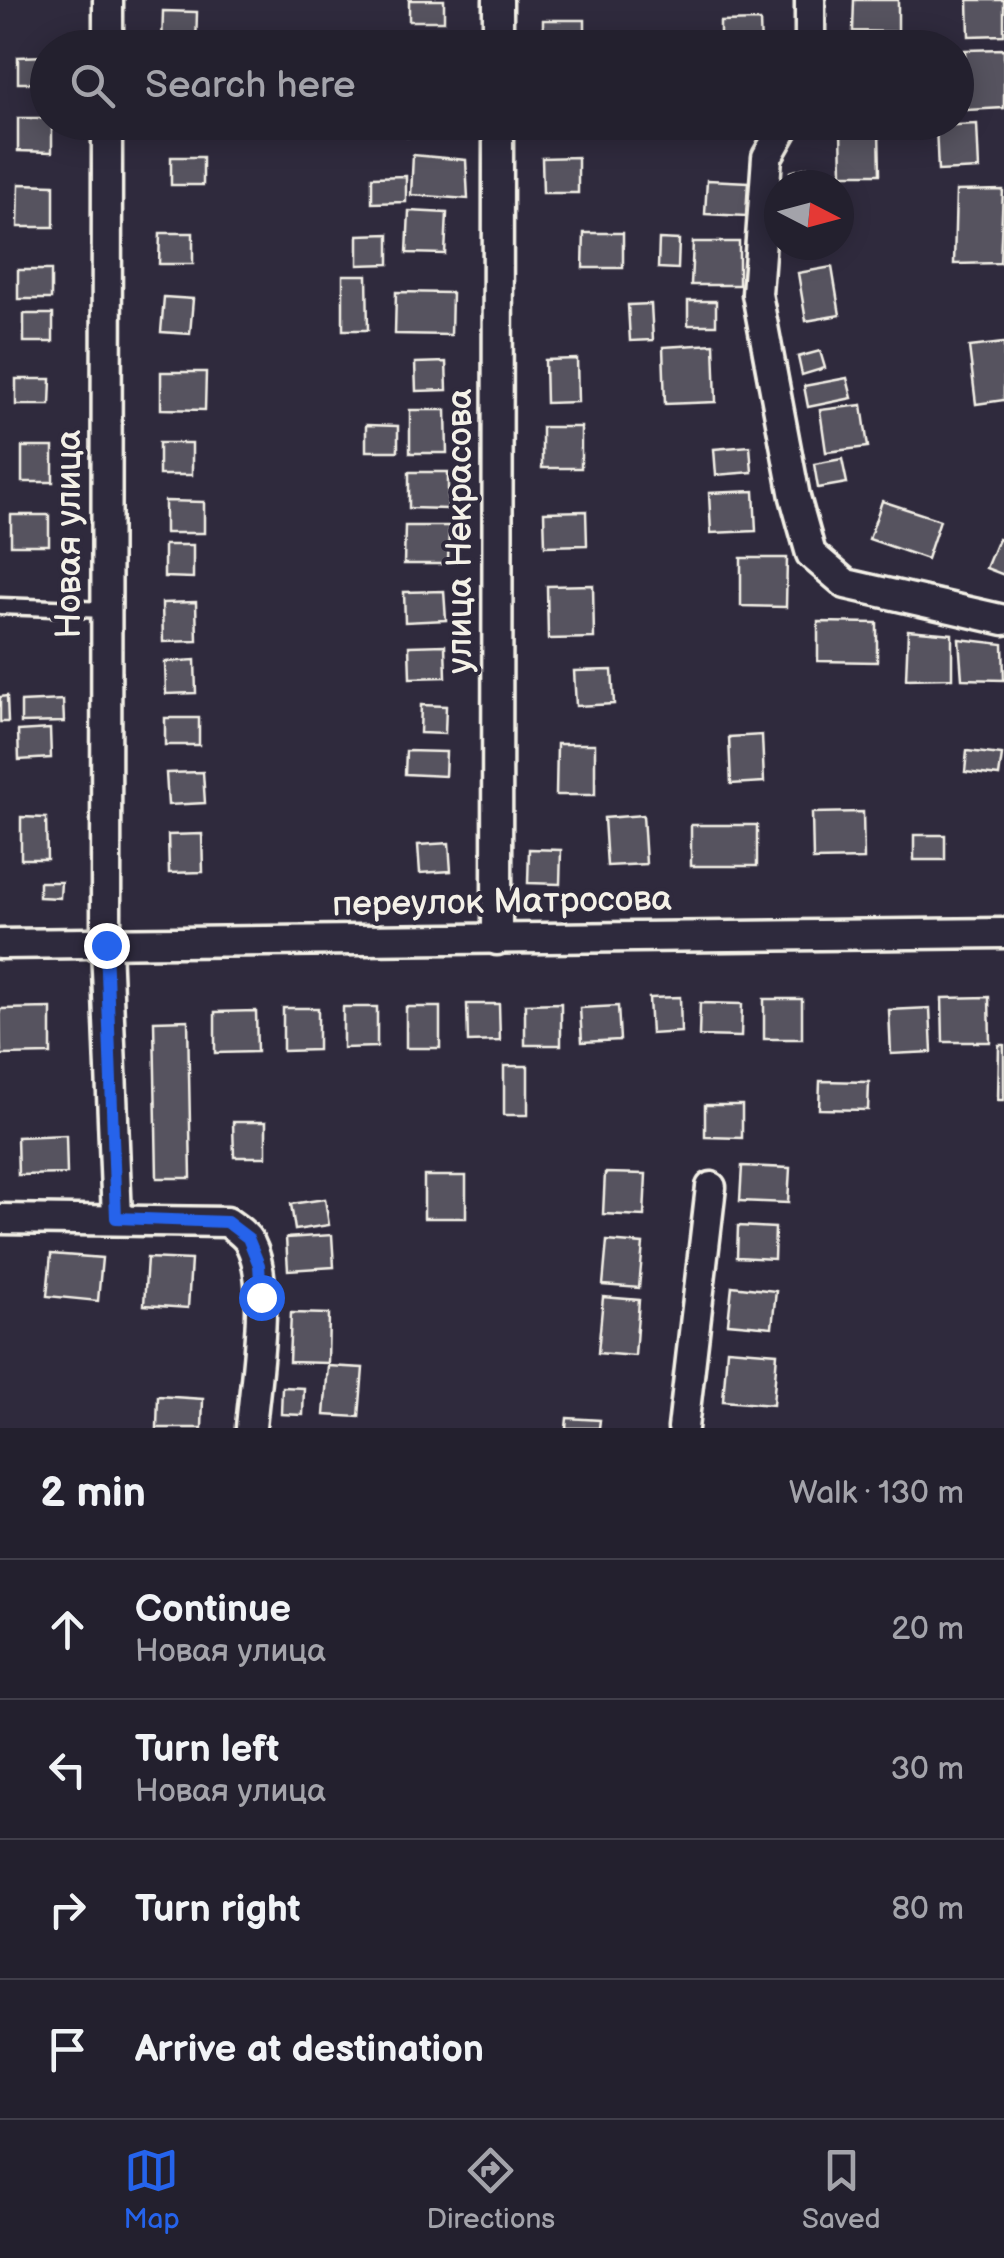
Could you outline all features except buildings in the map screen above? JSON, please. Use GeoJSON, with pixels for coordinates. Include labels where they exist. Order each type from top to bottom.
{"type":"FeatureCollection","features":[{"type":"Feature","properties":{"kind":"street"},"geometry":{"type":"LineString","coordinates":[[108,0],[108,30]]}},
{"type":"Feature","properties":{"kind":"street"},"geometry":{"type":"LineString","coordinates":[[498,0],[498,30]]}},
{"type":"Feature","properties":{"kind":"street"},"geometry":{"type":"LineString","coordinates":[[810,0],[810,30]]}},
{"type":"Feature","properties":{"kind":"street","name":"Новая улица"},"geometry":{"type":"LineString","coordinates":[[108,140],[106,945],[116,1218]]}},
{"type":"Feature","properties":{"kind":"street","name":"улица Некрасова"},"geometry":{"type":"LineString","coordinates":[[497,940],[498,140]]}},
{"type":"Feature","properties":{"kind":"street"},"geometry":{"type":"LineString","coordinates":[[777,140],[767,157],[757,294],[795,497],[811,554],[846,584],[1004,620]]}},
{"type":"Feature","properties":{"kind":"street","name":"переулок Матросова"},"geometry":{"type":"LineString","coordinates":[[0,944],[1004,933]]}},
{"type":"Feature","properties":{"kind":"street"},"geometry":{"type":"LineString","coordinates":[[683,1428],[712,1187]]}},
{"type":"Feature","properties":{"kind":"street"},"geometry":{"type":"LineString","coordinates":[[0,1219],[227,1222],[248,1238],[259,1265],[261,1297],[251,1428]]}},
{"type":"Feature","properties":{"kind":"lane"},"geometry":{"type":"LineString","coordinates":[[0,606],[106,610]]}},
{"type":"Feature","properties":{"kind":"route"},"geometry":{"type":"LineString","coordinates":[[106,945],[116,1218],[227,1222],[248,1238],[259,1265],[261,1297]]}}]}
